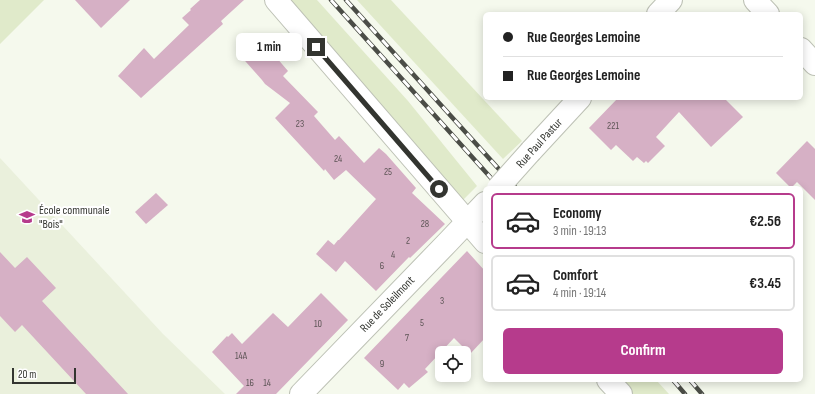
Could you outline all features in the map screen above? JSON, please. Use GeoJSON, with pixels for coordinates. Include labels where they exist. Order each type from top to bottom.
{"type":"FeatureCollection","features":[{"type":"Feature","properties":{"kind":"street"},"geometry":{"type":"LineString","coordinates":[[276,0],[475,213],[483,236]]}},
{"type":"Feature","properties":{"kind":"street"},"geometry":{"type":"LineString","coordinates":[[660,12],[671,0]]}},
{"type":"Feature","properties":{"kind":"street"},"geometry":{"type":"LineString","coordinates":[[755,0],[766,12]]}},
{"type":"Feature","properties":{"kind":"street"},"geometry":{"type":"LineString","coordinates":[[803,51],[815,64]]}},
{"type":"Feature","properties":{"kind":"street","name":"Rue Paul Pastur"},"geometry":{"type":"LineString","coordinates":[[500,186],[578,100]]}},
{"type":"Feature","properties":{"kind":"street","name":"Rue de Soleilmont"},"geometry":{"type":"LineString","coordinates":[[300,394],[475,213]]}},
{"type":"Feature","properties":{"kind":"street"},"geometry":{"type":"LineString","coordinates":[[610,382],[621,394]]}},
{"type":"Feature","properties":{"kind":"shaded area"},"geometry":{"type":"Polygon","coordinates":[[[0,0],[44,0],[0,44],[0,0]]]}},
{"type":"Feature","properties":{"kind":"shaded area"},"geometry":{"type":"Polygon","coordinates":[[[275,0],[317,0],[408,101],[477,186],[463,200],[275,0]]]}},
{"type":"Feature","properties":{"kind":"shaded area"},"geometry":{"type":"Polygon","coordinates":[[[357,0],[391,0],[522,141],[503,159],[357,0]]]}},
{"type":"Feature","properties":{"kind":"shaded area","name":"École communale \"Bois\""},"geometry":{"type":"Polygon","coordinates":[[[0,158],[163,334],[225,394],[0,394],[0,158]]]}},
{"type":"Feature","properties":{"kind":"shaded area"},"geometry":{"type":"Polygon","coordinates":[[[618,382],[658,382],[669,394],[628,394],[618,382]]]}},
{"type":"Feature","properties":{"kind":"building"},"geometry":{"type":"Polygon","coordinates":[[[75,0],[130,0],[101,28],[75,0]]]}},
{"type":"Feature","properties":{"kind":"building"},"geometry":{"type":"Polygon","coordinates":[[[200,0],[244,0],[221,21],[223,24],[141,98],[118,76],[144,48],[154,59],[189,25],[182,18],[200,0]]]}},
{"type":"Feature","properties":{"kind":"building"},"geometry":{"type":"Polygon","coordinates":[[[258,36],[288,71],[283,76],[318,112],[314,116],[335,140],[339,136],[364,163],[379,148],[416,188],[412,193],[445,224],[410,258],[409,257],[376,291],[345,261],[336,272],[316,254],[328,240],[334,245],[376,199],[346,170],[334,180],[275,118],[290,103],[265,84],[238,53],[258,36]]]}},
{"type":"Feature","properties":{"kind":"building"},"geometry":{"type":"Polygon","coordinates":[[[616,100],[726,100],[743,117],[711,147],[679,112],[656,137],[665,146],[648,163],[646,161],[644,163],[637,157],[633,161],[616,145],[611,150],[589,128],[616,100]]]}},
{"type":"Feature","properties":{"kind":"building"},"geometry":{"type":"Polygon","coordinates":[[[807,141],[815,149],[815,200],[803,188],[803,186],[797,182],[793,186],[789,186],[776,173],[807,141]]]}},
{"type":"Feature","properties":{"kind":"building"},"geometry":{"type":"Polygon","coordinates":[[[156,193],[168,205],[146,224],[135,212],[156,193]]]}},
{"type":"Feature","properties":{"kind":"building"},"geometry":{"type":"Polygon","coordinates":[[[467,251],[483,269],[483,340],[471,353],[471,346],[462,346],[454,338],[447,346],[435,346],[435,358],[425,369],[428,372],[409,388],[404,383],[398,390],[364,358],[467,251]]]}},
{"type":"Feature","properties":{"kind":"building"},"geometry":{"type":"Polygon","coordinates":[[[0,252],[15,268],[27,257],[56,288],[42,301],[128,394],[86,394],[22,325],[15,332],[0,316],[0,252]]]}},
{"type":"Feature","properties":{"kind":"building"},"geometry":{"type":"Polygon","coordinates":[[[321,293],[348,320],[276,394],[236,394],[244,386],[212,352],[227,336],[228,337],[232,333],[242,344],[273,313],[288,327],[321,293]]]}},
{"type":"Feature","properties":{"kind":"railway"},"geometry":{"type":"LineString","coordinates":[[331,0],[498,186]]}},
{"type":"Feature","properties":{"kind":"railway"},"geometry":{"type":"LineString","coordinates":[[346,0],[514,186]]}},
{"type":"Feature","properties":{"kind":"railway"},"geometry":{"type":"LineString","coordinates":[[675,382],[685,394]]}},
{"type":"Feature","properties":{"kind":"railway"},"geometry":{"type":"LineString","coordinates":[[692,382],[702,394]]}},
{"type":"Feature","properties":{"kind":"place","name":"École communale \"Bois\""},"geometry":{"type":"Point","coordinates":[27,217]}},
{"type":"Feature","properties":{"kind":"route"},"geometry":{"type":"LineString","coordinates":[[316,47],[439,189]]}}]}
